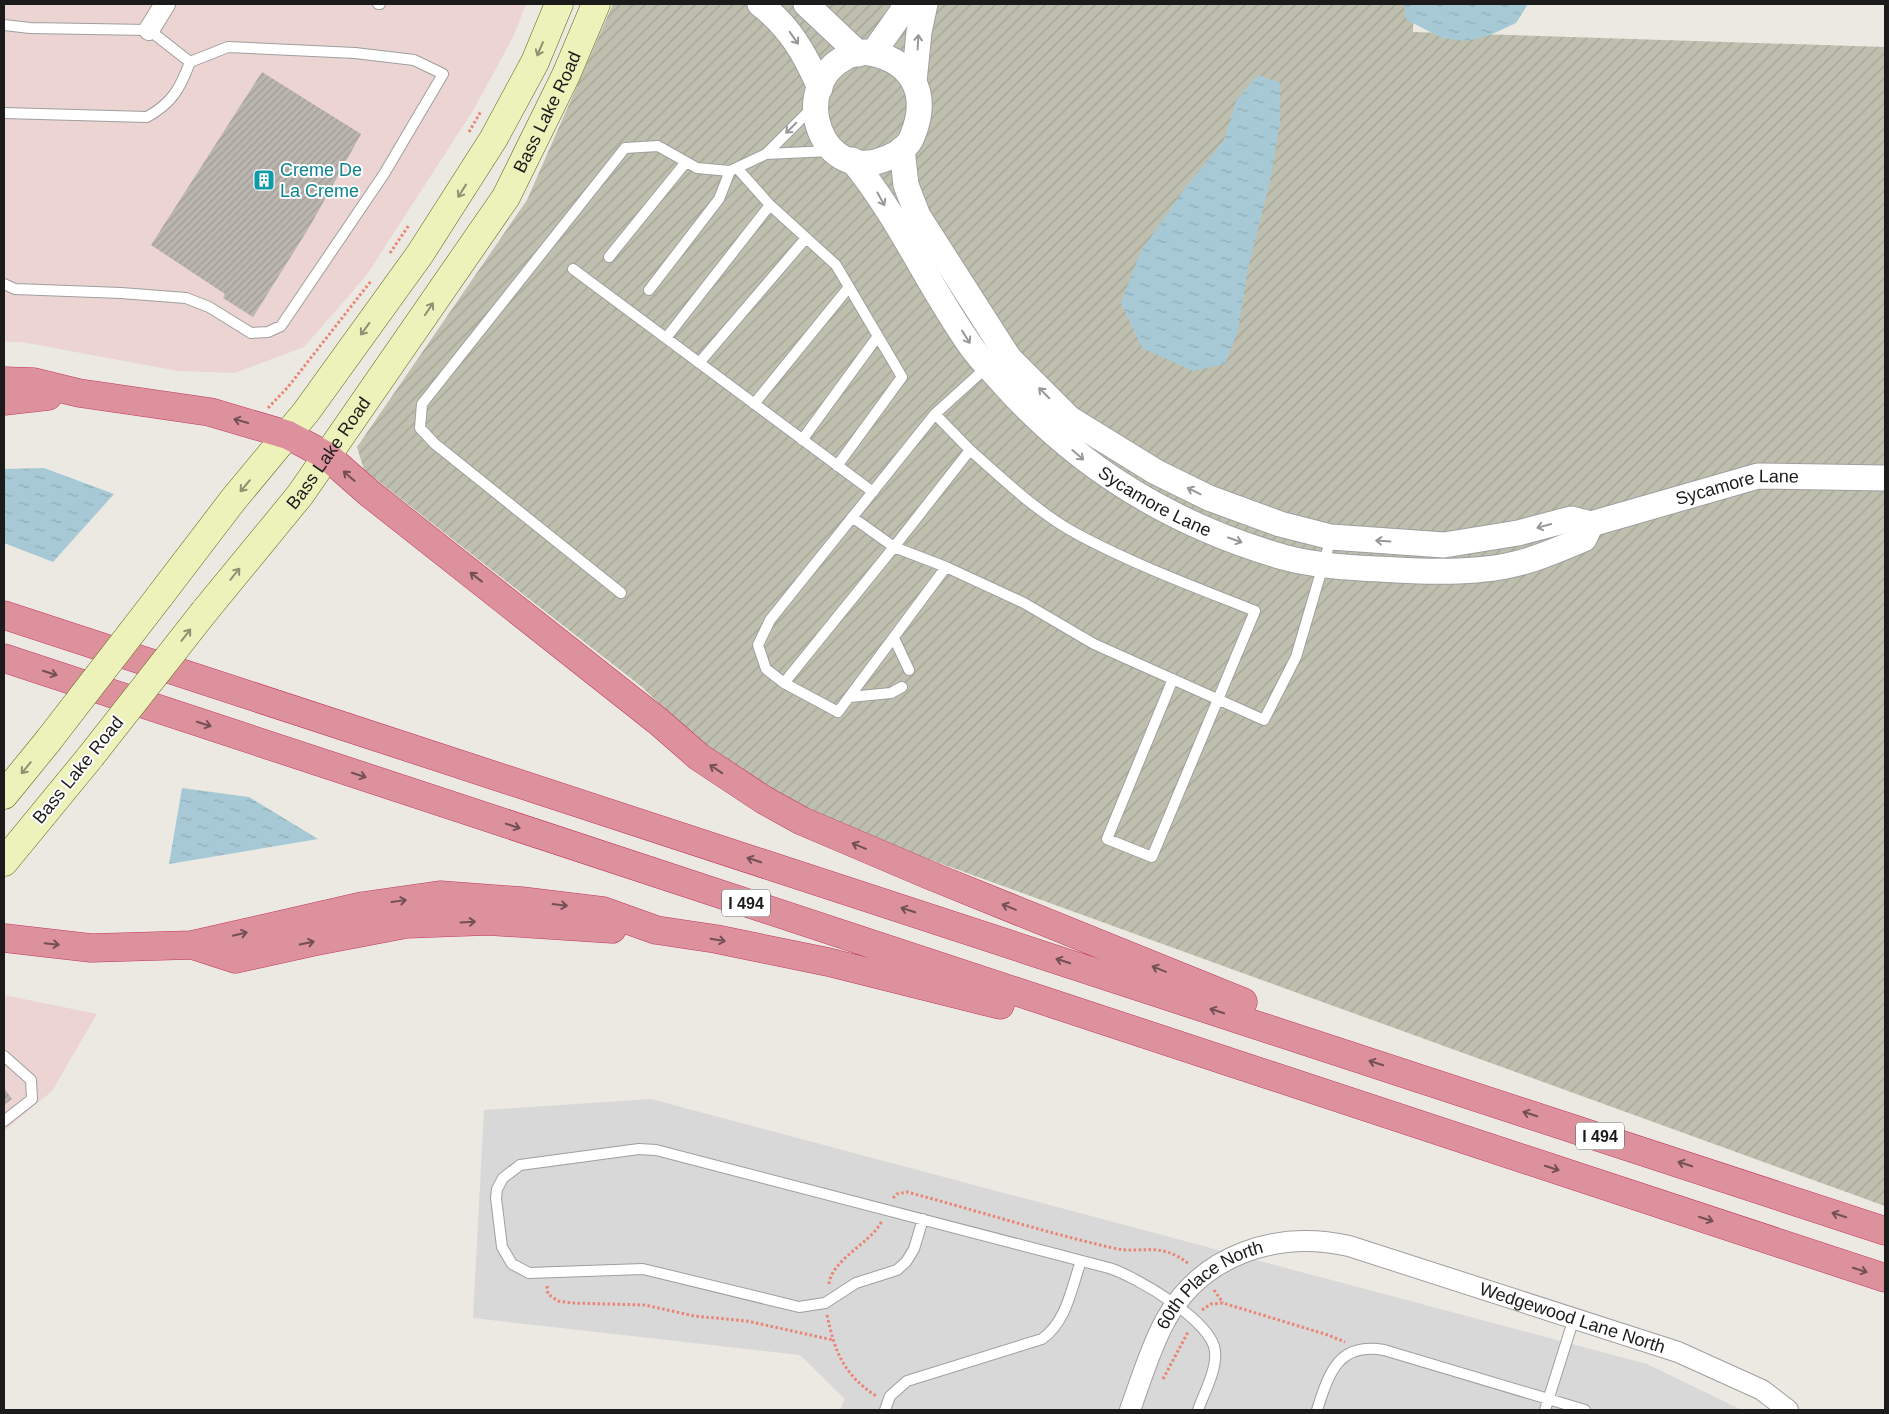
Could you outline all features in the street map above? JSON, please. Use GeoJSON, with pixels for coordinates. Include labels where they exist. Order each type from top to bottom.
{"type":"FeatureCollection","features":[{"type":"Feature","properties":{"kind":"highway"},"geometry":{"type":"LineString","coordinates":[[4,380],[34,382],[79,393],[210,412],[288,434],[327,456],[369,493],[652,716],[699,757],[764,800],[847,841],[1242,1002],[1313,1043]]}},
{"type":"Feature","properties":{"kind":"highway"},"geometry":{"type":"LineString","coordinates":[[4,401],[79,393]]}},
{"type":"Feature","properties":{"kind":"highway","name":"I 494"},"geometry":{"type":"LineString","coordinates":[[4,616],[1885,1231]]}},
{"type":"Feature","properties":{"kind":"highway","name":"I 494"},"geometry":{"type":"LineString","coordinates":[[4,658],[1885,1278]]}},
{"type":"Feature","properties":{"kind":"highway"},"geometry":{"type":"LineString","coordinates":[[4,938],[91,948],[192,945],[363,906],[440,896],[521,901],[604,911],[656,930],[716,939],[838,964],[980,999],[1286,1082]]}},
{"type":"Feature","properties":{"kind":"main road","name":"Bass Lake Road"},"geometry":{"type":"LineString","coordinates":[[4,795],[288,434],[420,254],[494,138],[530,71],[559,4]]}},
{"type":"Feature","properties":{"kind":"main road","name":"Bass Lake Road"},"geometry":{"type":"LineString","coordinates":[[4,862],[300,495],[506,197],[566,75],[596,4]]}},
{"type":"Feature","properties":{"kind":"street"},"geometry":{"type":"LineString","coordinates":[[150,30],[164,4]]}},
{"type":"Feature","properties":{"kind":"street"},"geometry":{"type":"LineString","coordinates":[[760,4],[793,35],[806,57],[818,96]]}},
{"type":"Feature","properties":{"kind":"street"},"geometry":{"type":"LineString","coordinates":[[806,4],[866,53]]}},
{"type":"Feature","properties":{"kind":"street"},"geometry":{"type":"LineString","coordinates":[[866,53],[902,12],[904,4]]}},
{"type":"Feature","properties":{"kind":"street"},"geometry":{"type":"LineString","coordinates":[[914,82],[919,32],[925,4]]}},
{"type":"Feature","properties":{"kind":"street"},"geometry":{"type":"LineString","coordinates":[[866,53],[881,54],[897,62],[910,73],[919,106],[917,126],[911,141],[902,149],[879,161],[860,162],[827,146],[818,130],[815,110],[818,96],[832,66],[847,56],[866,53]]}},
{"type":"Feature","properties":{"kind":"street","name":"Sycamore Lane"},"geometry":{"type":"LineString","coordinates":[[902,149],[906,186],[918,216],[1020,402],[1081,458],[1140,498],[1199,528],[1284,557],[1324,565],[1432,572],[1506,566],[1546,555],[1584,539],[1591,524]]}},
{"type":"Feature","properties":{"kind":"street","name":"Sycamore Lane"},"geometry":{"type":"LineString","coordinates":[[843,155],[874,186],[973,350],[997,359],[1070,419],[1156,472],[1209,498],[1280,524],[1331,537],[1444,545],[1518,533],[1571,519],[1591,524],[1758,476],[1885,478]]}},
{"type":"Feature","properties":{"kind":"street","name":"60th Place North"},"geometry":{"type":"LineString","coordinates":[[1130,1410],[1152,1349],[1175,1306],[1186,1293],[1225,1261],[1268,1244],[1299,1240],[1331,1242],[1349,1246]]}},
{"type":"Feature","properties":{"kind":"street","name":"Wedgewood Lane North"},"geometry":{"type":"LineString","coordinates":[[1349,1246],[1678,1352],[1762,1390],[1788,1410]]}},
{"type":"Feature","properties":{"kind":"lane"},"geometry":{"type":"LineString","coordinates":[[4,25],[30,28],[150,30],[190,62]]}},
{"type":"Feature","properties":{"kind":"lane"},"geometry":{"type":"LineString","coordinates":[[4,113],[147,117],[164,107],[182,84],[190,62],[228,47],[355,53],[414,60],[443,74],[384,174],[281,326],[252,333],[209,307],[186,298],[121,293],[15,289],[4,284]]}},
{"type":"Feature","properties":{"kind":"lane"},"geometry":{"type":"LineString","coordinates":[[621,593],[435,444],[420,428],[422,404],[625,148],[658,146],[697,168],[734,169],[766,154],[818,96]]}},
{"type":"Feature","properties":{"kind":"lane"},"geometry":{"type":"LineString","coordinates":[[766,154],[843,155]]}},
{"type":"Feature","properties":{"kind":"lane"},"geometry":{"type":"LineString","coordinates":[[609,257],[686,162]]}},
{"type":"Feature","properties":{"kind":"lane"},"geometry":{"type":"LineString","coordinates":[[734,169],[770,205],[836,265],[902,377],[837,466]]}},
{"type":"Feature","properties":{"kind":"lane"},"geometry":{"type":"LineString","coordinates":[[649,290],[719,199],[734,169]]}},
{"type":"Feature","properties":{"kind":"lane"},"geometry":{"type":"LineString","coordinates":[[666,338],[770,205]]}},
{"type":"Feature","properties":{"kind":"lane"},"geometry":{"type":"LineString","coordinates":[[699,363],[806,238]]}},
{"type":"Feature","properties":{"kind":"lane"},"geometry":{"type":"LineString","coordinates":[[573,269],[872,492]]}},
{"type":"Feature","properties":{"kind":"lane"},"geometry":{"type":"LineString","coordinates":[[754,404],[849,287]]}},
{"type":"Feature","properties":{"kind":"lane"},"geometry":{"type":"LineString","coordinates":[[802,440],[878,336]]}},
{"type":"Feature","properties":{"kind":"lane"},"geometry":{"type":"LineString","coordinates":[[946,567],[838,712],[784,683],[766,668],[758,645],[770,620],[935,414],[997,359]]}},
{"type":"Feature","properties":{"kind":"lane"},"geometry":{"type":"LineString","coordinates":[[935,414],[970,450],[1023,497],[1077,535],[1144,566],[1254,611],[1152,857],[1107,839],[1173,680]]}},
{"type":"Feature","properties":{"kind":"lane"},"geometry":{"type":"LineString","coordinates":[[784,683],[970,450]]}},
{"type":"Feature","properties":{"kind":"lane"},"geometry":{"type":"LineString","coordinates":[[852,517],[894,547],[946,567],[1024,603],[1094,644],[1264,720],[1296,657],[1331,537]]}},
{"type":"Feature","properties":{"kind":"lane"},"geometry":{"type":"LineString","coordinates":[[894,638],[909,670]]}},
{"type":"Feature","properties":{"kind":"lane"},"geometry":{"type":"LineString","coordinates":[[850,697],[891,693],[902,687]]}},
{"type":"Feature","properties":{"kind":"lane"},"geometry":{"type":"LineString","coordinates":[[4,1056],[31,1080],[32,1098],[4,1121]]}},
{"type":"Feature","properties":{"kind":"lane"},"geometry":{"type":"LineString","coordinates":[[923,1219],[914,1249],[906,1262],[897,1270],[856,1283],[825,1303],[811,1306],[787,1305],[643,1269],[628,1268],[546,1274],[529,1273],[520,1270],[506,1256],[502,1247],[496,1198],[497,1189],[503,1178],[520,1165],[639,1149],[656,1150],[923,1219],[1129,1275],[1203,1326],[1211,1337],[1215,1351],[1215,1364],[1198,1410]]}},
{"type":"Feature","properties":{"kind":"lane"},"geometry":{"type":"LineString","coordinates":[[886,1407],[898,1388],[907,1381],[1042,1339],[1053,1331],[1061,1322],[1081,1261]]}},
{"type":"Feature","properties":{"kind":"lane"},"geometry":{"type":"LineString","coordinates":[[1545,1410],[1574,1318]]}},
{"type":"Feature","properties":{"kind":"lane"},"geometry":{"type":"LineString","coordinates":[[1317,1410],[1334,1366],[1344,1356],[1355,1350],[1370,1348],[1384,1350],[1585,1410]]}},
{"type":"Feature","properties":{"kind":"path"},"geometry":{"type":"LineString","coordinates":[[467,135],[484,105]]}},
{"type":"Feature","properties":{"kind":"path"},"geometry":{"type":"LineString","coordinates":[[389,256],[410,224]]}},
{"type":"Feature","properties":{"kind":"path"},"geometry":{"type":"LineString","coordinates":[[255,425],[271,403],[288,387],[372,278]]}},
{"type":"Feature","properties":{"kind":"path"},"geometry":{"type":"LineString","coordinates":[[546,1274],[548,1294],[558,1301],[580,1304],[645,1305],[694,1316],[747,1321],[833,1340]]}},
{"type":"Feature","properties":{"kind":"path"},"geometry":{"type":"LineString","coordinates":[[825,1303],[833,1340],[842,1362],[861,1385],[886,1407]]}},
{"type":"Feature","properties":{"kind":"path"},"geometry":{"type":"LineString","coordinates":[[1161,1383],[1194,1320],[1203,1308],[1211,1304],[1223,1303],[1328,1334],[1355,1350]]}},
{"type":"Feature","properties":{"kind":"shaded area"},"geometry":{"type":"Polygon","coordinates":[[[4,4],[526,4],[514,35],[474,109],[366,276],[304,347],[235,373],[178,371],[22,342],[4,342],[4,4]]]}},
{"type":"Feature","properties":{"kind":"shaded area"},"geometry":{"type":"Polygon","coordinates":[[[613,4],[1414,4],[1413,32],[1885,47],[1885,1206],[796,811],[731,774],[642,687],[364,470],[357,447],[527,200],[613,4]]]}},
{"type":"Feature","properties":{"kind":"shaded area"},"geometry":{"type":"Polygon","coordinates":[[[4,995],[97,1014],[52,1091],[4,1131],[4,995]]]}},
{"type":"Feature","properties":{"kind":"shaded area"},"geometry":{"type":"Polygon","coordinates":[[[651,1099],[1647,1364],[1742,1410],[840,1410],[845,1399],[800,1355],[473,1318],[484,1110],[651,1099]]]}},
{"type":"Feature","properties":{"kind":"water"},"geometry":{"type":"Polygon","coordinates":[[[1403,4],[1528,4],[1516,23],[1488,36],[1466,41],[1442,38],[1407,20],[1403,4]]]}},
{"type":"Feature","properties":{"kind":"water"},"geometry":{"type":"Polygon","coordinates":[[[1258,75],[1280,83],[1280,122],[1271,177],[1248,269],[1238,331],[1225,364],[1193,371],[1142,348],[1121,303],[1140,253],[1184,189],[1224,140],[1236,101],[1258,75]]]}},
{"type":"Feature","properties":{"kind":"water"},"geometry":{"type":"Polygon","coordinates":[[[44,468],[114,494],[53,562],[4,543],[4,469],[44,468]]]}},
{"type":"Feature","properties":{"kind":"water"},"geometry":{"type":"Polygon","coordinates":[[[182,788],[249,797],[318,839],[169,864],[182,788]]]}},
{"type":"Feature","properties":{"kind":"building","name":"Creme De La Creme"},"geometry":{"type":"Polygon","coordinates":[[[262,72],[361,134],[310,226],[253,317],[223,298],[225,294],[151,245],[262,72]]]}},
{"type":"Feature","properties":{"kind":"building"},"geometry":{"type":"Polygon","coordinates":[[[4,1088],[12,1099],[4,1105],[4,1088]]]}},
{"type":"Feature","properties":{"kind":"place","name":"Creme De La Creme"},"geometry":{"type":"Point","coordinates":[264,180]}}]}
